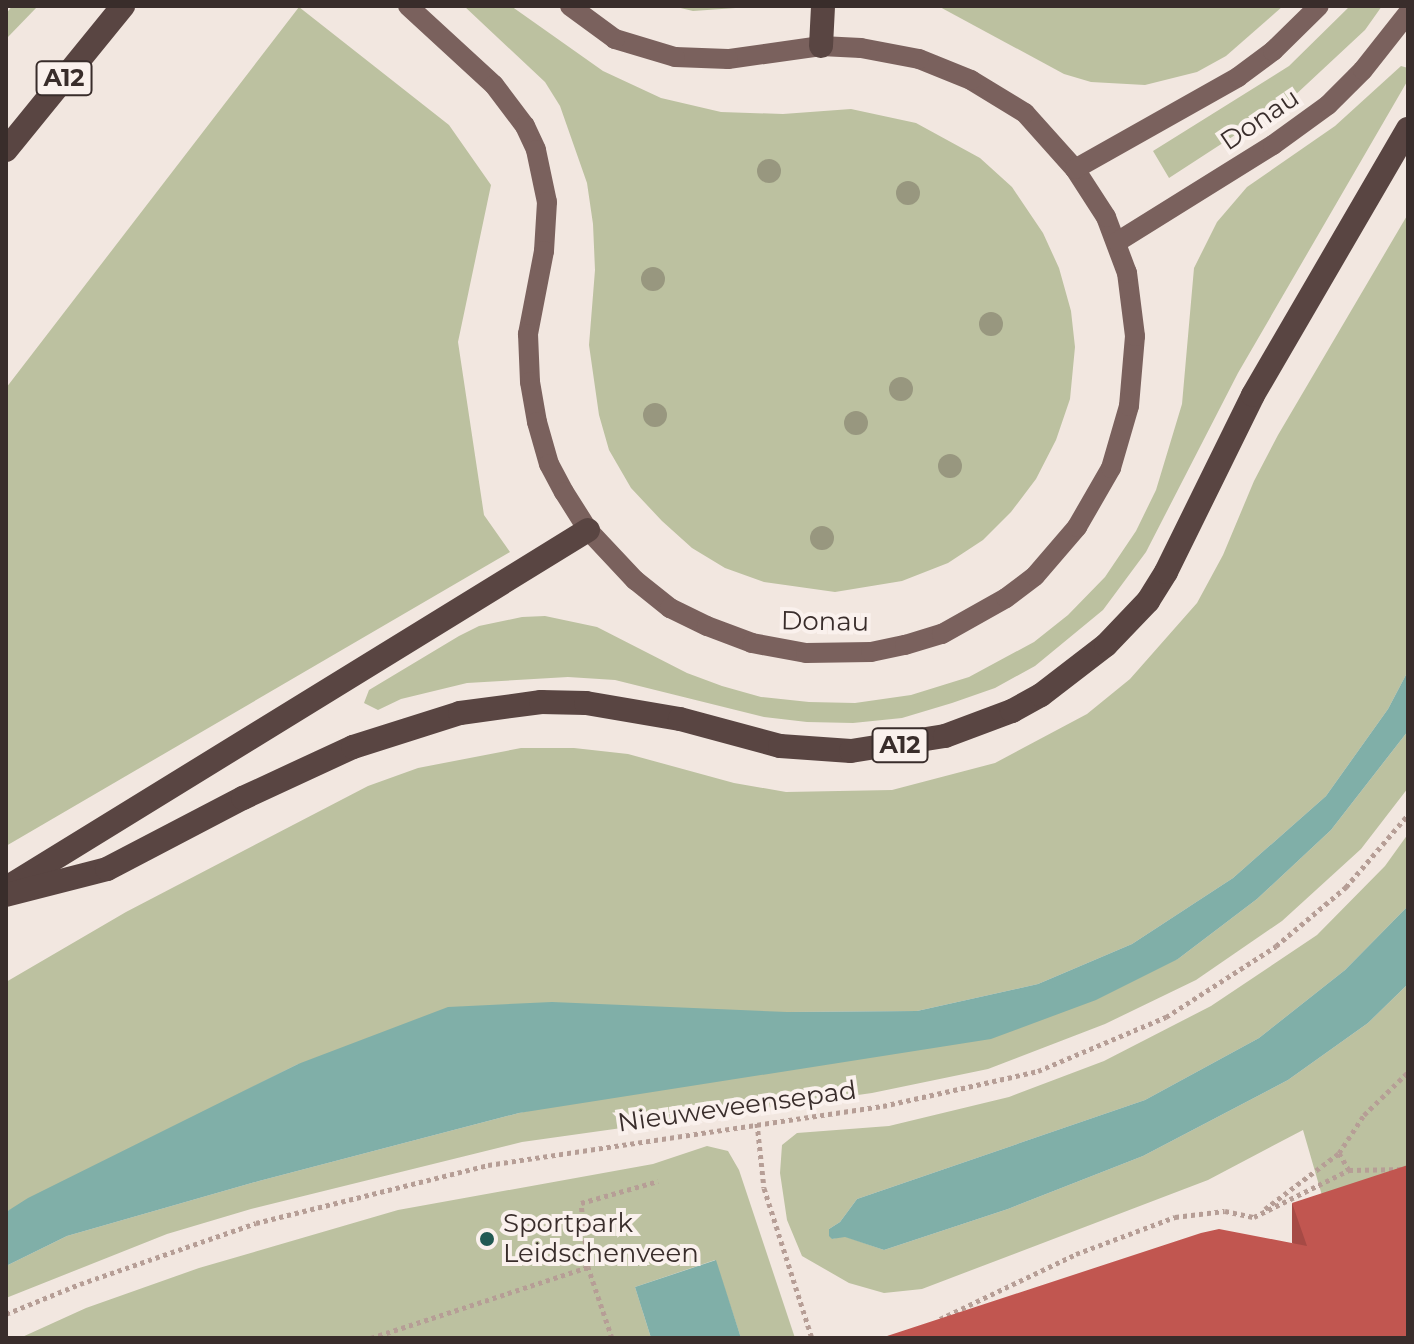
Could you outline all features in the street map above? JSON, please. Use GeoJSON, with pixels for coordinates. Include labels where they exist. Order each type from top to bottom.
{"type":"FeatureCollection","features":[{"type":"Feature","properties":{"kind":"highway","name":"A12"},"geometry":{"type":"LineString","coordinates":[[6,150],[123,6]]}},
{"type":"Feature","properties":{"kind":"highway"},"geometry":{"type":"LineString","coordinates":[[821,46],[823,6]]}},
{"type":"Feature","properties":{"kind":"highway","name":"A12"},"geometry":{"type":"LineString","coordinates":[[6,895],[107,869],[243,798],[353,747],[460,713],[541,702],[586,703],[680,719],[780,746],[851,751],[945,736],[1012,711],[1074,672],[1106,645],[1148,601],[1188,530],[1253,395],[1408,129]]}},
{"type":"Feature","properties":{"kind":"highway"},"geometry":{"type":"LineString","coordinates":[[6,888],[588,530]]}},
{"type":"Feature","properties":{"kind":"main road","name":"Donau"},"geometry":{"type":"LineString","coordinates":[[408,6],[494,85],[525,126],[545,177],[547,227],[528,334],[532,400],[555,477],[588,530],[635,580],[670,608],[728,635],[775,649],[838,654],[871,652],[942,634],[978,616],[1035,576],[1077,527],[1097,496],[1121,441],[1134,371],[1135,336],[1127,273],[1117,242],[1075,169],[1025,113],[971,80],[907,56],[821,46],[717,59],[675,57],[640,49],[604,33],[570,6]]}},
{"type":"Feature","properties":{"kind":"main road","name":"Donau"},"geometry":{"type":"LineString","coordinates":[[1075,169],[1238,77],[1273,51],[1319,6]]}},
{"type":"Feature","properties":{"kind":"main road","name":"Donau"},"geometry":{"type":"LineString","coordinates":[[1117,242],[1306,122],[1363,70],[1408,13]]}},
{"type":"Feature","properties":{"kind":"path","name":"Nieuweveensepad"},"geometry":{"type":"LineString","coordinates":[[6,1314],[80,1284],[256,1223],[488,1165],[883,1106],[1038,1071],[1166,1017],[1276,946],[1346,887],[1408,815]]}},
{"type":"Feature","properties":{"kind":"path"},"geometry":{"type":"LineString","coordinates":[[1254,1217],[1339,1153],[1364,1115],[1408,1072]]}},
{"type":"Feature","properties":{"kind":"path"},"geometry":{"type":"LineString","coordinates":[[757,1123],[764,1188],[812,1338]]}},
{"type":"Feature","properties":{"kind":"path"},"geometry":{"type":"LineString","coordinates":[[1339,1153],[1349,1170]]}},
{"type":"Feature","properties":{"kind":"path"},"geometry":{"type":"LineString","coordinates":[[939,1320],[1076,1254],[1175,1217],[1225,1211],[1254,1217],[1349,1170],[1408,1169]]}},
{"type":"Feature","properties":{"kind":"path"},"geometry":{"type":"LineString","coordinates":[[612,1338],[588,1267],[581,1203],[658,1181]]}},
{"type":"Feature","properties":{"kind":"path"},"geometry":{"type":"LineString","coordinates":[[371,1338],[588,1267]]}},
{"type":"Feature","properties":{"kind":"green space"},"geometry":{"type":"Polygon","coordinates":[[[12,6],[38,6],[6,39],[6,14],[12,6]]]}},
{"type":"Feature","properties":{"kind":"green space"},"geometry":{"type":"Polygon","coordinates":[[[464,6],[511,6],[603,71],[661,98],[721,112],[783,114],[851,109],[916,123],[980,158],[1012,187],[1043,233],[1059,268],[1071,311],[1075,347],[1070,399],[1056,440],[1036,479],[1011,512],[983,540],[948,563],[902,581],[835,592],[764,582],[725,568],[692,548],[662,521],[631,488],[609,450],[599,415],[589,345],[595,270],[593,224],[587,183],[560,106],[545,82],[464,6]]]}},
{"type":"Feature","properties":{"kind":"green space"},"geometry":{"type":"Polygon","coordinates":[[[672,6],[765,6],[693,11],[672,6]]]}},
{"type":"Feature","properties":{"kind":"green space"},"geometry":{"type":"Polygon","coordinates":[[[938,6],[1283,6],[1226,56],[1197,72],[1145,85],[1091,82],[1064,74],[938,6]]]}},
{"type":"Feature","properties":{"kind":"green space"},"geometry":{"type":"Polygon","coordinates":[[[1350,6],[1382,6],[1365,30],[1292,98],[1169,178],[1153,151],[1289,66],[1350,6]]]}},
{"type":"Feature","properties":{"kind":"green space"},"geometry":{"type":"Polygon","coordinates":[[[299,7],[449,125],[491,185],[458,342],[484,515],[510,552],[6,846],[6,388],[299,7]]]}},
{"type":"Feature","properties":{"kind":"green space"},"geometry":{"type":"Polygon","coordinates":[[[1401,66],[1408,68],[1408,80],[1238,373],[1146,552],[1103,610],[1035,666],[995,688],[952,703],[902,718],[853,723],[764,717],[615,680],[568,677],[467,683],[401,699],[378,710],[364,703],[369,690],[459,636],[479,626],[522,617],[545,616],[597,627],[687,673],[722,686],[761,697],[809,702],[855,703],[911,695],[969,677],[1034,642],[1068,615],[1105,577],[1136,531],[1156,490],[1182,404],[1194,268],[1217,222],[1247,187],[1335,126],[1401,66]]]}},
{"type":"Feature","properties":{"kind":"green space"},"geometry":{"type":"Polygon","coordinates":[[[1408,214],[1408,671],[1388,709],[1326,796],[1233,878],[1132,944],[1038,984],[917,1011],[788,1012],[298,1064],[6,1212],[6,982],[126,912],[368,786],[418,768],[521,748],[574,748],[628,754],[734,783],[786,792],[892,790],[995,763],[1087,714],[1130,679],[1197,603],[1223,555],[1254,481],[1278,435],[1408,214]]]}},
{"type":"Feature","properties":{"kind":"green space"},"geometry":{"type":"Polygon","coordinates":[[[1408,731],[1408,788],[1361,849],[1282,921],[1196,980],[1105,1024],[988,1069],[872,1093],[522,1142],[251,1209],[167,1234],[6,1298],[6,1266],[67,1236],[259,1181],[519,1113],[1178,959],[1257,899],[1331,830],[1408,731]]]}},
{"type":"Feature","properties":{"kind":"green space"},"geometry":{"type":"Polygon","coordinates":[[[1408,834],[1408,906],[1345,970],[1259,1038],[1145,1100],[857,1199],[840,1222],[829,1229],[832,1239],[844,1236],[884,1250],[1008,1209],[1143,1156],[1288,1080],[1368,1023],[1408,984],[1408,1205],[1332,1230],[1303,1130],[1208,1180],[922,1289],[884,1293],[849,1283],[802,1256],[787,1220],[780,1173],[782,1145],[797,1133],[889,1126],[1009,1097],[1104,1061],[1211,1006],[1317,935],[1385,866],[1408,834]]]}},
{"type":"Feature","properties":{"kind":"green space","name":"Sportpark Leidschenveen"},"geometry":{"type":"Polygon","coordinates":[[[707,1146],[728,1151],[739,1170],[795,1338],[741,1338],[715,1260],[635,1287],[651,1338],[20,1338],[86,1308],[199,1268],[398,1210],[653,1164],[707,1146]]]}},
{"type":"Feature","properties":{"kind":"water"},"geometry":{"type":"Polygon","coordinates":[[[1408,671],[1408,731],[1331,830],[1257,899],[1178,959],[1096,1000],[991,1039],[519,1113],[259,1181],[67,1236],[6,1266],[6,1212],[28,1198],[298,1064],[448,1007],[552,1002],[787,1012],[917,1011],[1038,984],[1132,944],[1233,878],[1326,796],[1388,709],[1408,671]]]}},
{"type":"Feature","properties":{"kind":"water"},"geometry":{"type":"Polygon","coordinates":[[[1408,906],[1408,984],[1368,1023],[1288,1080],[1143,1156],[1008,1209],[884,1250],[845,1237],[832,1239],[829,1236],[829,1229],[840,1222],[857,1199],[1145,1100],[1259,1038],[1345,970],[1408,906]]]}},
{"type":"Feature","properties":{"kind":"water"},"geometry":{"type":"Polygon","coordinates":[[[716,1260],[741,1338],[651,1338],[635,1287],[716,1260]]]}},
{"type":"Feature","properties":{"kind":"building"},"geometry":{"type":"Polygon","coordinates":[[[1408,1165],[1408,1338],[881,1338],[1219,1229],[1307,1246],[1292,1203],[1408,1165]]]}},
{"type":"Feature","properties":{"kind":"place","name":"Sportpark Leidschenveen"},"geometry":{"type":"Point","coordinates":[487,1239]}}]}
